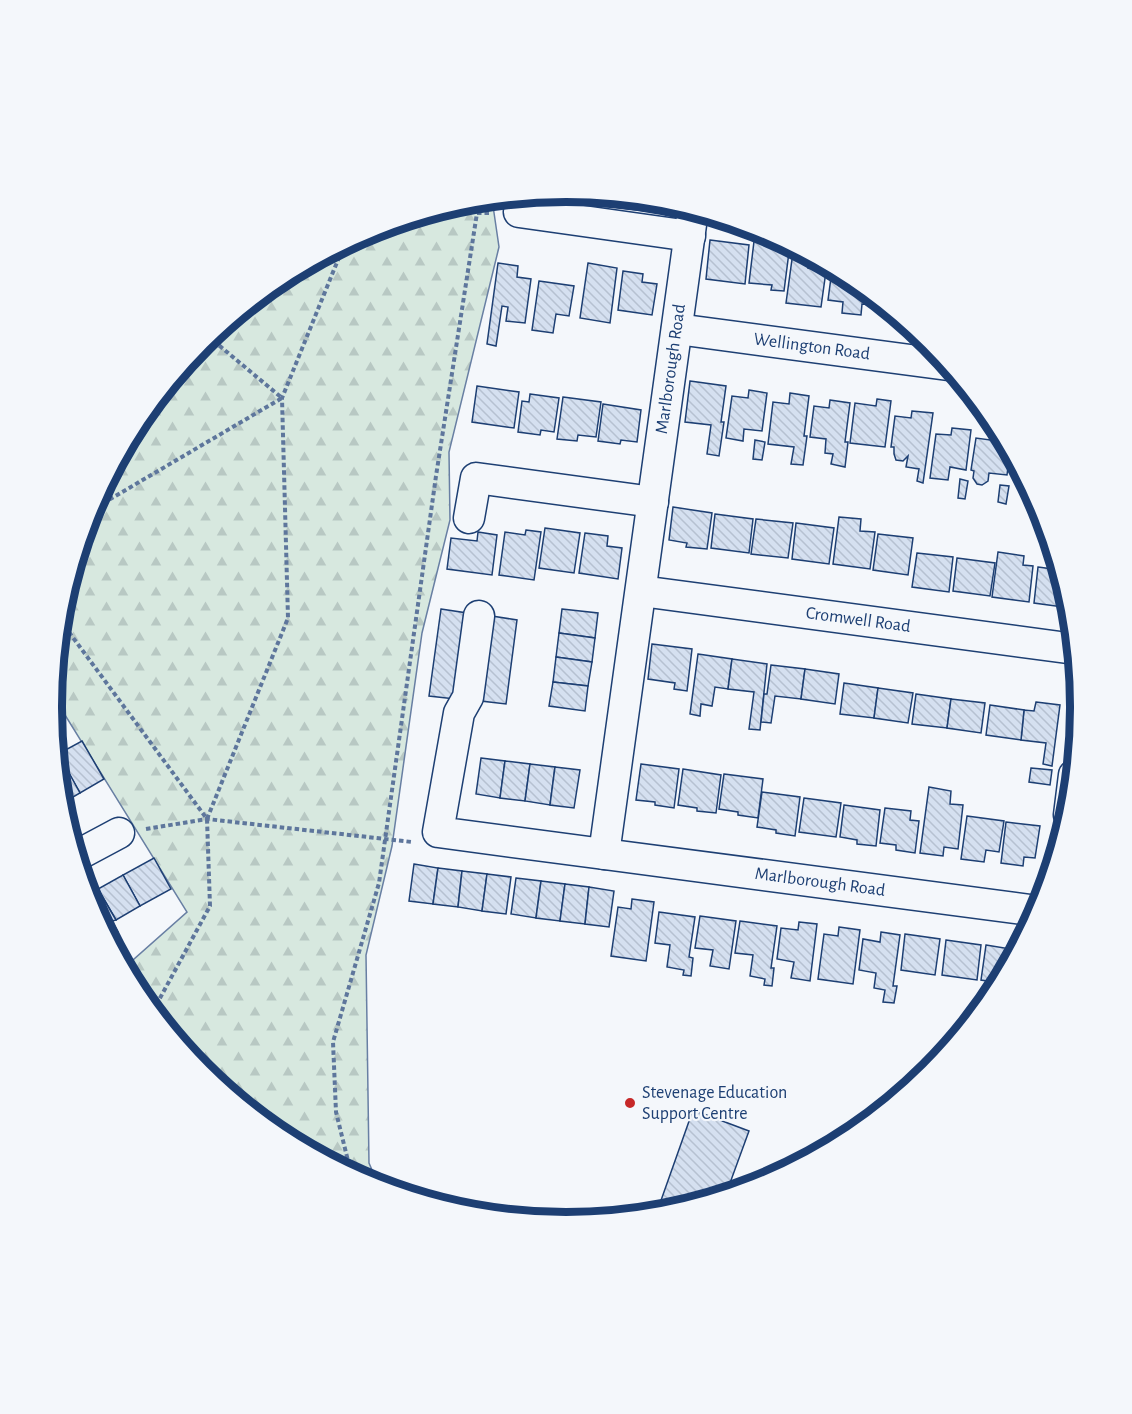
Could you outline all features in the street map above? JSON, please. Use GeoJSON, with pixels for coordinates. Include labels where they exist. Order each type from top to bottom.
{"type":"FeatureCollection","features":[{"type":"Feature","properties":{"kind":"street","name":"Marlborough Road"},"geometry":{"type":"LineString","coordinates":[[519,212],[691,223],[604,854]]}},
{"type":"Feature","properties":{"kind":"street","name":"Wellington Road"},"geometry":{"type":"LineString","coordinates":[[677,329],[935,363]]}},
{"type":"Feature","properties":{"kind":"street"},"geometry":{"type":"LineString","coordinates":[[469,518],[476,478],[653,502]]}},
{"type":"Feature","properties":{"kind":"street","name":"Cromwell Road"},"geometry":{"type":"LineString","coordinates":[[641,591],[1067,648]]}},
{"type":"Feature","properties":{"kind":"street","name":"Marlborough Road"},"geometry":{"type":"LineString","coordinates":[[479,616],[468,698],[459,712],[438,831],[1028,910]]}},
{"type":"Feature","properties":{"kind":"street"},"geometry":{"type":"LineString","coordinates":[[83,852],[118,833]]}},
{"type":"Feature","properties":{"kind":"path"},"geometry":{"type":"LineString","coordinates":[[348,1161],[336,1112],[333,1042],[379,883],[436,476],[477,211]]}},
{"type":"Feature","properties":{"kind":"path"},"geometry":{"type":"LineString","coordinates":[[158,1002],[210,906],[207,819],[288,618],[282,398],[339,257]]}},
{"type":"Feature","properties":{"kind":"path"},"geometry":{"type":"LineString","coordinates":[[216,343],[282,398]]}},
{"type":"Feature","properties":{"kind":"path"},"geometry":{"type":"LineString","coordinates":[[106,502],[282,398]]}},
{"type":"Feature","properties":{"kind":"path"},"geometry":{"type":"LineString","coordinates":[[68,630],[207,819]]}},
{"type":"Feature","properties":{"kind":"path"},"geometry":{"type":"LineString","coordinates":[[118,833],[207,819],[385,840]]}},
{"type":"Feature","properties":{"kind":"green space"},"geometry":{"type":"Polygon","coordinates":[[[493,208],[499,247],[449,452],[450,520],[422,633],[392,846],[366,955],[369,1163],[373,1173],[314,1144],[259,1107],[209,1064],[166,1014],[131,962],[187,912],[62,710],[63,674],[71,609],[88,545],[100,514],[129,455],[166,400],[209,350],[259,307],[314,270],[373,241],[435,220],[493,208]]]}},
{"type":"Feature","properties":{"kind":"building"},"geometry":{"type":"Polygon","coordinates":[[[614,207],[632,207],[645,209],[645,211],[614,207]]]}},
{"type":"Feature","properties":{"kind":"building"},"geometry":{"type":"Polygon","coordinates":[[[754,239],[789,255],[784,291],[771,290],[772,285],[749,283],[754,239]]]}},
{"type":"Feature","properties":{"kind":"building"},"geometry":{"type":"Polygon","coordinates":[[[710,240],[749,245],[745,284],[706,279],[710,240]]]}},
{"type":"Feature","properties":{"kind":"building"},"geometry":{"type":"Polygon","coordinates":[[[792,257],[808,265],[808,268],[817,270],[825,275],[821,307],[786,303],[792,257]]]}},
{"type":"Feature","properties":{"kind":"building"},"geometry":{"type":"Polygon","coordinates":[[[498,263],[518,266],[517,277],[531,279],[525,323],[506,321],[508,307],[502,306],[496,346],[487,344],[498,263]]]}},
{"type":"Feature","properties":{"kind":"building"},"geometry":{"type":"Polygon","coordinates":[[[588,263],[617,268],[610,323],[580,318],[588,263]]]}},
{"type":"Feature","properties":{"kind":"building"},"geometry":{"type":"Polygon","coordinates":[[[623,271],[643,274],[642,282],[657,284],[652,315],[618,310],[623,271]]]}},
{"type":"Feature","properties":{"kind":"building"},"geometry":{"type":"Polygon","coordinates":[[[831,278],[870,305],[862,304],[861,315],[842,313],[843,302],[828,300],[831,278]]]}},
{"type":"Feature","properties":{"kind":"building"},"geometry":{"type":"Polygon","coordinates":[[[539,281],[574,286],[569,316],[556,314],[553,333],[532,330],[539,281]]]}},
{"type":"Feature","properties":{"kind":"building"},"geometry":{"type":"Polygon","coordinates":[[[690,381],[726,386],[719,456],[707,454],[711,425],[685,422],[690,381]]]}},
{"type":"Feature","properties":{"kind":"building"},"geometry":{"type":"Polygon","coordinates":[[[477,386],[519,392],[514,428],[472,422],[477,386]]]}},
{"type":"Feature","properties":{"kind":"building"},"geometry":{"type":"Polygon","coordinates":[[[749,390],[767,393],[762,431],[744,429],[743,441],[726,438],[732,396],[748,398],[749,390]]]}},
{"type":"Feature","properties":{"kind":"building"},"geometry":{"type":"Polygon","coordinates":[[[790,393],[809,396],[803,465],[791,464],[794,447],[768,444],[773,402],[789,404],[790,393]]]}},
{"type":"Feature","properties":{"kind":"building"},"geometry":{"type":"Polygon","coordinates":[[[530,394],[559,398],[554,432],[541,430],[540,435],[518,432],[522,401],[529,402],[530,394]]]}},
{"type":"Feature","properties":{"kind":"building"},"geometry":{"type":"Polygon","coordinates":[[[563,397],[601,402],[596,437],[578,435],[577,441],[557,439],[563,397]]]}},
{"type":"Feature","properties":{"kind":"building"},"geometry":{"type":"Polygon","coordinates":[[[877,399],[891,401],[885,447],[850,443],[855,403],[876,406],[877,399]]]}},
{"type":"Feature","properties":{"kind":"building"},"geometry":{"type":"Polygon","coordinates":[[[830,400],[850,403],[845,442],[848,442],[845,467],[831,464],[833,454],[825,453],[826,439],[810,437],[814,406],[829,408],[830,400]]]}},
{"type":"Feature","properties":{"kind":"building"},"geometry":{"type":"Polygon","coordinates":[[[603,404],[641,410],[637,442],[621,440],[620,444],[598,441],[603,404]]]}},
{"type":"Feature","properties":{"kind":"building"},"geometry":{"type":"Polygon","coordinates":[[[912,411],[933,413],[923,483],[917,481],[919,469],[906,467],[908,456],[903,461],[896,460],[894,447],[891,447],[895,416],[911,418],[912,411]]]}},
{"type":"Feature","properties":{"kind":"building"},"geometry":{"type":"Polygon","coordinates":[[[952,428],[971,430],[966,470],[950,467],[948,480],[930,478],[936,434],[951,435],[952,428]]]}},
{"type":"Feature","properties":{"kind":"building"},"geometry":{"type":"Polygon","coordinates":[[[991,436],[1008,465],[1007,475],[989,473],[988,481],[982,485],[977,484],[973,478],[974,471],[971,470],[976,438],[990,440],[991,436]]]}},
{"type":"Feature","properties":{"kind":"building"},"geometry":{"type":"Polygon","coordinates":[[[755,440],[765,442],[762,460],[753,459],[755,440]]]}},
{"type":"Feature","properties":{"kind":"building"},"geometry":{"type":"Polygon","coordinates":[[[960,479],[968,481],[965,499],[958,498],[960,479]]]}},
{"type":"Feature","properties":{"kind":"building"},"geometry":{"type":"Polygon","coordinates":[[[1000,485],[1009,486],[1006,504],[998,502],[1000,485]]]}},
{"type":"Feature","properties":{"kind":"building"},"geometry":{"type":"Polygon","coordinates":[[[673,507],[712,513],[707,549],[686,547],[687,543],[669,540],[673,507]]]}},
{"type":"Feature","properties":{"kind":"building"},"geometry":{"type":"Polygon","coordinates":[[[715,514],[753,519],[749,553],[711,548],[715,514]]]}},
{"type":"Feature","properties":{"kind":"building"},"geometry":{"type":"Polygon","coordinates":[[[839,517],[861,519],[860,531],[875,532],[870,569],[833,564],[839,517]]]}},
{"type":"Feature","properties":{"kind":"building"},"geometry":{"type":"Polygon","coordinates":[[[756,519],[793,523],[788,558],[751,554],[756,519]]]}},
{"type":"Feature","properties":{"kind":"building"},"geometry":{"type":"Polygon","coordinates":[[[796,523],[834,528],[829,564],[792,559],[796,523]]]}},
{"type":"Feature","properties":{"kind":"building"},"geometry":{"type":"Polygon","coordinates":[[[545,528],[580,533],[574,573],[539,568],[545,528]]]}},
{"type":"Feature","properties":{"kind":"building"},"geometry":{"type":"Polygon","coordinates":[[[526,530],[541,532],[534,580],[499,575],[505,532],[525,535],[526,530]]]}},
{"type":"Feature","properties":{"kind":"building"},"geometry":{"type":"Polygon","coordinates":[[[478,532],[497,535],[492,575],[447,569],[451,538],[477,541],[478,532]]]}},
{"type":"Feature","properties":{"kind":"building"},"geometry":{"type":"Polygon","coordinates":[[[585,533],[608,536],[607,546],[622,548],[618,579],[579,573],[585,533]]]}},
{"type":"Feature","properties":{"kind":"building"},"geometry":{"type":"Polygon","coordinates":[[[878,534],[913,538],[908,575],[873,570],[878,534]]]}},
{"type":"Feature","properties":{"kind":"building"},"geometry":{"type":"Polygon","coordinates":[[[998,552],[1024,556],[1023,565],[1033,566],[1029,602],[992,597],[998,552]]]}},
{"type":"Feature","properties":{"kind":"building"},"geometry":{"type":"Polygon","coordinates":[[[917,553],[953,557],[949,592],[912,587],[917,553]]]}},
{"type":"Feature","properties":{"kind":"building"},"geometry":{"type":"Polygon","coordinates":[[[957,558],[995,563],[990,596],[953,591],[957,558]]]}},
{"type":"Feature","properties":{"kind":"building"},"geometry":{"type":"Polygon","coordinates":[[[1038,567],[1051,569],[1060,607],[1034,603],[1038,567]]]}},
{"type":"Feature","properties":{"kind":"building"},"geometry":{"type":"Polygon","coordinates":[[[441,609],[467,613],[455,699],[429,696],[441,609]]]}},
{"type":"Feature","properties":{"kind":"building"},"geometry":{"type":"Polygon","coordinates":[[[562,609],[598,613],[595,638],[559,633],[562,609]]]}},
{"type":"Feature","properties":{"kind":"building"},"geometry":{"type":"Polygon","coordinates":[[[492,616],[517,620],[506,704],[481,701],[492,616]]]}},
{"type":"Feature","properties":{"kind":"building"},"geometry":{"type":"Polygon","coordinates":[[[559,633],[595,638],[592,662],[556,657],[559,633]]]}},
{"type":"Feature","properties":{"kind":"building"},"geometry":{"type":"Polygon","coordinates":[[[652,644],[692,649],[687,691],[674,689],[675,683],[648,679],[652,644]]]}},
{"type":"Feature","properties":{"kind":"building"},"geometry":{"type":"Polygon","coordinates":[[[698,654],[732,659],[728,689],[715,687],[712,706],[701,704],[700,716],[690,714],[698,654]]]}},
{"type":"Feature","properties":{"kind":"building"},"geometry":{"type":"Polygon","coordinates":[[[556,657],[592,662],[588,686],[553,682],[556,657]]]}},
{"type":"Feature","properties":{"kind":"building"},"geometry":{"type":"Polygon","coordinates":[[[732,659],[767,664],[760,730],[749,729],[754,692],[728,689],[732,659]]]}},
{"type":"Feature","properties":{"kind":"building"},"geometry":{"type":"Polygon","coordinates":[[[771,665],[805,669],[801,699],[775,696],[771,723],[761,722],[764,694],[767,694],[771,665]]]}},
{"type":"Feature","properties":{"kind":"building"},"geometry":{"type":"Polygon","coordinates":[[[805,669],[839,674],[835,704],[801,699],[805,669]]]}},
{"type":"Feature","properties":{"kind":"building"},"geometry":{"type":"Polygon","coordinates":[[[553,682],[588,686],[585,711],[549,706],[553,682]]]}},
{"type":"Feature","properties":{"kind":"building"},"geometry":{"type":"Polygon","coordinates":[[[844,683],[878,688],[874,718],[840,714],[844,683]]]}},
{"type":"Feature","properties":{"kind":"building"},"geometry":{"type":"Polygon","coordinates":[[[878,688],[913,693],[908,723],[874,718],[878,688]]]}},
{"type":"Feature","properties":{"kind":"building"},"geometry":{"type":"Polygon","coordinates":[[[916,694],[951,699],[947,728],[912,724],[916,694]]]}},
{"type":"Feature","properties":{"kind":"building"},"geometry":{"type":"Polygon","coordinates":[[[951,699],[985,703],[981,733],[947,728],[951,699]]]}},
{"type":"Feature","properties":{"kind":"building"},"geometry":{"type":"Polygon","coordinates":[[[1036,702],[1060,705],[1052,766],[1043,764],[1046,743],[1021,740],[1024,710],[1034,711],[1036,702]]]}},
{"type":"Feature","properties":{"kind":"building"},"geometry":{"type":"Polygon","coordinates":[[[990,705],[1024,710],[1021,740],[986,735],[990,705]]]}},
{"type":"Feature","properties":{"kind":"building"},"geometry":{"type":"Polygon","coordinates":[[[82,741],[104,779],[80,793],[65,767],[64,751],[82,741]]]}},
{"type":"Feature","properties":{"kind":"building"},"geometry":{"type":"Polygon","coordinates":[[[481,758],[505,761],[500,798],[476,794],[481,758]]]}},
{"type":"Feature","properties":{"kind":"building"},"geometry":{"type":"Polygon","coordinates":[[[505,761],[530,764],[525,801],[500,798],[505,761]]]}},
{"type":"Feature","properties":{"kind":"building"},"geometry":{"type":"Polygon","coordinates":[[[530,764],[555,767],[550,805],[525,801],[530,764]]]}},
{"type":"Feature","properties":{"kind":"building"},"geometry":{"type":"Polygon","coordinates":[[[641,764],[679,769],[674,808],[655,805],[655,802],[636,800],[641,764]]]}},
{"type":"Feature","properties":{"kind":"building"},"geometry":{"type":"Polygon","coordinates":[[[65,766],[80,793],[70,799],[65,766]]]}},
{"type":"Feature","properties":{"kind":"building"},"geometry":{"type":"Polygon","coordinates":[[[555,767],[580,770],[574,808],[550,805],[555,767]]]}},
{"type":"Feature","properties":{"kind":"building"},"geometry":{"type":"Polygon","coordinates":[[[1031,768],[1052,770],[1050,785],[1029,782],[1031,768]]]}},
{"type":"Feature","properties":{"kind":"building"},"geometry":{"type":"Polygon","coordinates":[[[683,769],[721,775],[716,813],[697,811],[697,808],[678,805],[683,769]]]}},
{"type":"Feature","properties":{"kind":"building"},"geometry":{"type":"Polygon","coordinates":[[[724,774],[763,779],[758,818],[719,809],[724,774]]]}},
{"type":"Feature","properties":{"kind":"building"},"geometry":{"type":"Polygon","coordinates":[[[929,787],[951,791],[950,804],[963,805],[958,849],[944,847],[943,856],[920,853],[929,787]]]}},
{"type":"Feature","properties":{"kind":"building"},"geometry":{"type":"Polygon","coordinates":[[[762,792],[800,797],[795,836],[757,827],[762,792]]]}},
{"type":"Feature","properties":{"kind":"building"},"geometry":{"type":"Polygon","coordinates":[[[804,798],[841,803],[836,837],[799,832],[804,798]]]}},
{"type":"Feature","properties":{"kind":"building"},"geometry":{"type":"Polygon","coordinates":[[[844,805],[880,810],[876,846],[857,844],[857,840],[840,837],[844,805]]]}},
{"type":"Feature","properties":{"kind":"building"},"geometry":{"type":"Polygon","coordinates":[[[885,808],[911,811],[910,820],[919,821],[915,853],[896,850],[896,845],[880,843],[885,808]]]}},
{"type":"Feature","properties":{"kind":"building"},"geometry":{"type":"Polygon","coordinates":[[[967,816],[1004,821],[999,852],[986,850],[984,862],[961,859],[967,816]]]}},
{"type":"Feature","properties":{"kind":"building"},"geometry":{"type":"Polygon","coordinates":[[[1006,822],[1040,826],[1035,858],[1024,857],[1023,866],[1001,863],[1006,822]]]}},
{"type":"Feature","properties":{"kind":"building"},"geometry":{"type":"Polygon","coordinates":[[[154,858],[171,889],[140,906],[123,875],[154,858]]]}},
{"type":"Feature","properties":{"kind":"building"},"geometry":{"type":"Polygon","coordinates":[[[414,864],[438,868],[433,904],[409,901],[414,864]]]}},
{"type":"Feature","properties":{"kind":"building"},"geometry":{"type":"Polygon","coordinates":[[[438,868],[462,871],[458,907],[433,904],[438,868]]]}},
{"type":"Feature","properties":{"kind":"building"},"geometry":{"type":"Polygon","coordinates":[[[462,871],[487,874],[482,911],[458,907],[462,871]]]}},
{"type":"Feature","properties":{"kind":"building"},"geometry":{"type":"Polygon","coordinates":[[[487,874],[511,877],[506,914],[482,911],[487,874]]]}},
{"type":"Feature","properties":{"kind":"building"},"geometry":{"type":"Polygon","coordinates":[[[123,875],[140,906],[116,920],[98,889],[123,875]]]}},
{"type":"Feature","properties":{"kind":"building"},"geometry":{"type":"Polygon","coordinates":[[[516,878],[541,881],[536,918],[511,914],[516,878]]]}},
{"type":"Feature","properties":{"kind":"building"},"geometry":{"type":"Polygon","coordinates":[[[541,881],[565,884],[560,921],[536,918],[541,881]]]}},
{"type":"Feature","properties":{"kind":"building"},"geometry":{"type":"Polygon","coordinates":[[[565,884],[589,887],[585,924],[560,921],[565,884]]]}},
{"type":"Feature","properties":{"kind":"building"},"geometry":{"type":"Polygon","coordinates":[[[589,887],[614,891],[609,927],[585,924],[589,887]]]}},
{"type":"Feature","properties":{"kind":"building"},"geometry":{"type":"Polygon","coordinates":[[[98,889],[116,920],[112,921],[118,932],[116,933],[100,900],[96,890],[98,889]]]}},
{"type":"Feature","properties":{"kind":"building"},"geometry":{"type":"Polygon","coordinates":[[[632,899],[654,902],[646,961],[611,956],[618,907],[631,909],[632,899]]]}},
{"type":"Feature","properties":{"kind":"building"},"geometry":{"type":"Polygon","coordinates":[[[659,912],[695,917],[689,957],[693,958],[691,976],[683,975],[684,970],[667,967],[670,945],[655,943],[659,912]]]}},
{"type":"Feature","properties":{"kind":"building"},"geometry":{"type":"Polygon","coordinates":[[[700,916],[736,921],[729,969],[710,966],[713,950],[695,948],[700,916]]]}},
{"type":"Feature","properties":{"kind":"building"},"geometry":{"type":"Polygon","coordinates":[[[740,921],[777,926],[771,968],[774,968],[772,986],[764,985],[765,979],[750,976],[753,955],[735,953],[740,921]]]}},
{"type":"Feature","properties":{"kind":"building"},"geometry":{"type":"Polygon","coordinates":[[[799,922],[817,924],[810,981],[791,978],[794,962],[777,959],[781,928],[798,930],[799,922]]]}},
{"type":"Feature","properties":{"kind":"building"},"geometry":{"type":"Polygon","coordinates":[[[839,927],[860,930],[853,984],[818,979],[824,934],[838,936],[839,927]]]}},
{"type":"Feature","properties":{"kind":"building"},"geometry":{"type":"Polygon","coordinates":[[[881,932],[900,935],[893,986],[897,986],[894,1003],[883,1002],[885,990],[874,988],[876,973],[859,970],[863,939],[880,942],[881,932]]]}},
{"type":"Feature","properties":{"kind":"building"},"geometry":{"type":"Polygon","coordinates":[[[905,934],[940,939],[935,975],[901,970],[905,934]]]}},
{"type":"Feature","properties":{"kind":"building"},"geometry":{"type":"Polygon","coordinates":[[[946,940],[981,945],[977,980],[942,975],[946,940]]]}},
{"type":"Feature","properties":{"kind":"building"},"geometry":{"type":"Polygon","coordinates":[[[986,945],[1008,949],[989,981],[981,980],[986,945]]]}},
{"type":"Feature","properties":{"kind":"building"},"geometry":{"type":"Polygon","coordinates":[[[693,1110],[749,1131],[729,1184],[660,1203],[693,1110]]]}},
{"type":"Feature","properties":{"kind":"place","name":"Stevenage Education Support Centre"},"geometry":{"type":"Point","coordinates":[630,1103]}}]}
